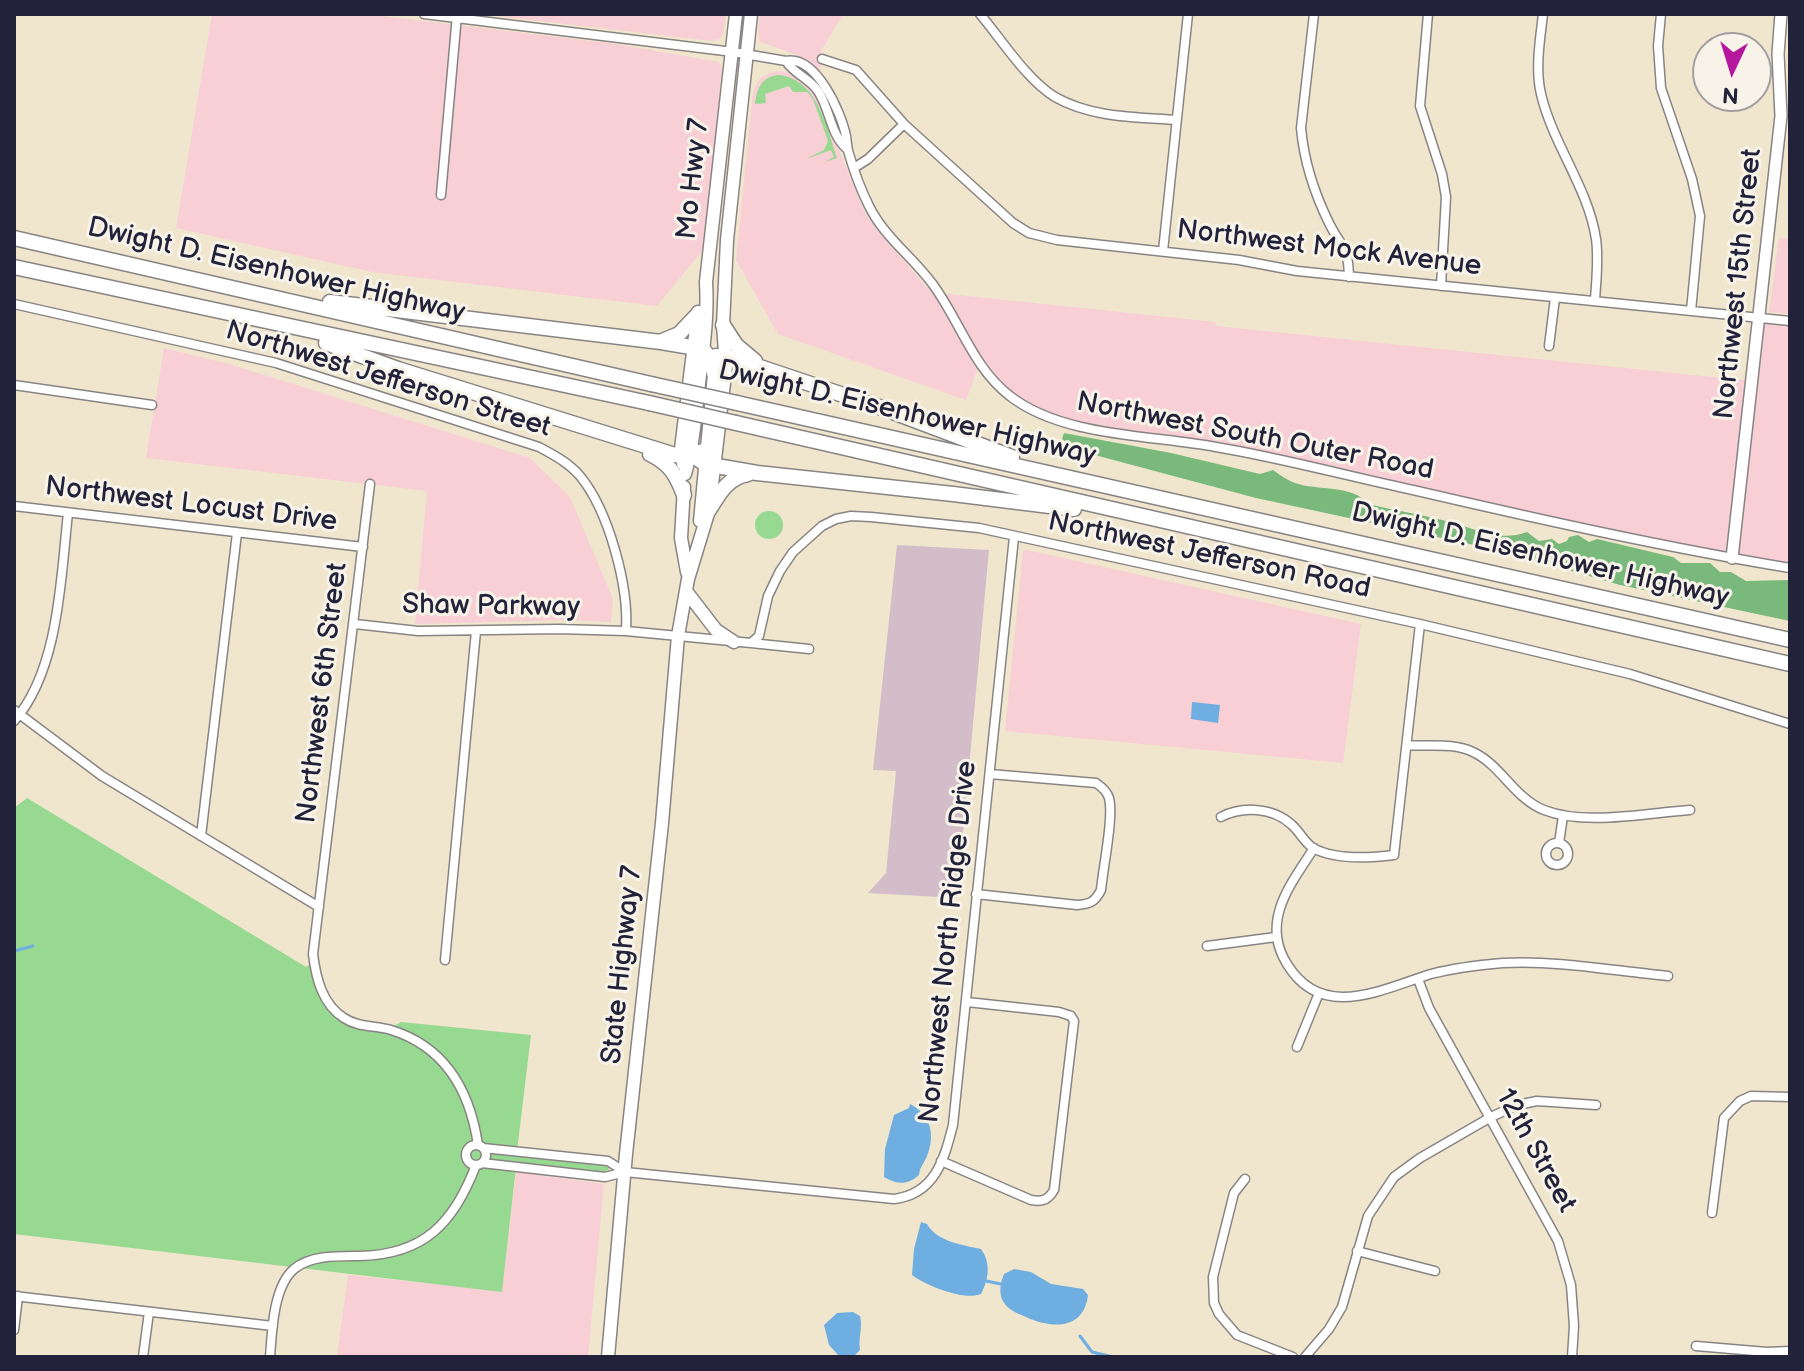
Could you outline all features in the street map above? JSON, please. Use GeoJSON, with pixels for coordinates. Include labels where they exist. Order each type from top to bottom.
{"type":"FeatureCollection","features":[{"type":"Feature","properties":{"kind":"highway","name":"Dwight D. Eisenhower Highway"},"geometry":{"type":"LineString","coordinates":[[14,238],[1790,640]]}},
{"type":"Feature","properties":{"kind":"highway","name":"Dwight D. Eisenhower Highway"},"geometry":{"type":"LineString","coordinates":[[14,267],[649,403],[1790,664]]}},
{"type":"Feature","properties":{"kind":"highway"},"geometry":{"type":"LineString","coordinates":[[274,296],[661,342],[765,369],[885,409],[1057,474]]}},
{"type":"Feature","properties":{"kind":"highway"},"geometry":{"type":"LineString","coordinates":[[661,342],[679,334],[698,314]]}},
{"type":"Feature","properties":{"kind":"highway"},"geometry":{"type":"LineString","coordinates":[[269,323],[398,369],[643,445],[698,456],[757,473],[1157,520]]}},
{"type":"Feature","properties":{"kind":"highway"},"geometry":{"type":"LineString","coordinates":[[723,325],[736,345],[765,369]]}},
{"type":"Feature","properties":{"kind":"highway"},"geometry":{"type":"LineString","coordinates":[[708,354],[714,373]]}},
{"type":"Feature","properties":{"kind":"highway"},"geometry":{"type":"LineString","coordinates":[[643,445],[645,451],[668,464],[677,475],[684,495]]}},
{"type":"Feature","properties":{"kind":"highway"},"geometry":{"type":"LineString","coordinates":[[709,510],[733,479],[757,473]]}},
{"type":"Feature","properties":{"kind":"main road","name":"Mo Hwy 7"},"geometry":{"type":"LineString","coordinates":[[708,354],[706,282],[736,14]]}},
{"type":"Feature","properties":{"kind":"main road","name":"Mo Hwy 7"},"geometry":{"type":"LineString","coordinates":[[708,354],[723,325],[727,240],[751,14]]}},
{"type":"Feature","properties":{"kind":"main road"},"geometry":{"type":"LineString","coordinates":[[698,539],[709,510],[698,456],[708,354],[698,314],[706,282]]}},
{"type":"Feature","properties":{"kind":"main road"},"geometry":{"type":"LineString","coordinates":[[698,539],[698,456],[708,354]]}},
{"type":"Feature","properties":{"kind":"main road"},"geometry":{"type":"LineString","coordinates":[[714,373],[698,456],[685,474],[681,538],[687,585],[694,605],[716,630],[734,642]]}},
{"type":"Feature","properties":{"kind":"main road","name":"State Highway 7"},"geometry":{"type":"LineString","coordinates":[[608,1357],[678,636],[698,539]]}},
{"type":"Feature","properties":{"kind":"street"},"geometry":{"type":"LineString","coordinates":[[424,14],[746,53]]}},
{"type":"Feature","properties":{"kind":"street"},"geometry":{"type":"LineString","coordinates":[[980,14],[1038,83],[1056,97],[1104,114],[1176,120]]}},
{"type":"Feature","properties":{"kind":"street"},"geometry":{"type":"LineString","coordinates":[[1163,251],[1188,14]]}},
{"type":"Feature","properties":{"kind":"street"},"geometry":{"type":"LineString","coordinates":[[1314,14],[1302,140],[1310,174],[1331,226],[1348,257],[1349,277]]}},
{"type":"Feature","properties":{"kind":"street"},"geometry":{"type":"LineString","coordinates":[[1428,14],[1420,106],[1442,174],[1446,197],[1441,286]]}},
{"type":"Feature","properties":{"kind":"street"},"geometry":{"type":"LineString","coordinates":[[1543,14],[1539,56],[1541,94],[1551,126],[1591,217],[1598,260],[1595,301]]}},
{"type":"Feature","properties":{"kind":"street"},"geometry":{"type":"LineString","coordinates":[[1661,14],[1658,46],[1661,88],[1692,179],[1700,216],[1691,311]]}},
{"type":"Feature","properties":{"kind":"street","name":"Northwest 15th Street"},"geometry":{"type":"LineString","coordinates":[[1732,558],[1786,116],[1778,54],[1781,14]]}},
{"type":"Feature","properties":{"kind":"street"},"geometry":{"type":"LineString","coordinates":[[441,195],[457,16]]}},
{"type":"Feature","properties":{"kind":"street","name":"Northwest South Outer Road"},"geometry":{"type":"LineString","coordinates":[[746,53],[801,63],[826,89],[846,136],[847,148],[867,202],[880,224],[936,289],[972,351],[993,380],[1011,397],[1037,412],[1067,422],[1216,447],[1586,529],[1790,568]]}},
{"type":"Feature","properties":{"kind":"street","name":"Northwest Mock Avenue"},"geometry":{"type":"LineString","coordinates":[[822,59],[856,70],[904,124],[989,203],[1029,233],[1057,240],[1163,251],[1349,277],[1790,321]]}},
{"type":"Feature","properties":{"kind":"street"},"geometry":{"type":"LineString","coordinates":[[854,168],[868,159],[904,124]]}},
{"type":"Feature","properties":{"kind":"street"},"geometry":{"type":"LineString","coordinates":[[1549,346],[1555,298]]}},
{"type":"Feature","properties":{"kind":"street","name":"Northwest Jefferson Street"},"geometry":{"type":"LineString","coordinates":[[14,304],[276,363],[525,443],[563,460],[579,474],[599,507],[619,565],[625,593],[626,631]]}},
{"type":"Feature","properties":{"kind":"street"},"geometry":{"type":"LineString","coordinates":[[14,385],[152,405]]}},
{"type":"Feature","properties":{"kind":"street","name":"Northwest 6th Street"},"geometry":{"type":"LineString","coordinates":[[370,484],[313,954],[319,986],[343,1018],[362,1026],[389,1029],[408,1036],[445,1061],[459,1080],[471,1108],[481,1146]]}},
{"type":"Feature","properties":{"kind":"street","name":"Northwest Locust Drive"},"geometry":{"type":"LineString","coordinates":[[14,506],[363,547]]}},
{"type":"Feature","properties":{"kind":"street"},"geometry":{"type":"LineString","coordinates":[[68,513],[54,633],[47,657],[16,715],[102,776],[319,907]]}},
{"type":"Feature","properties":{"kind":"street","name":"Northwest Jefferson Road"},"geometry":{"type":"LineString","coordinates":[[751,643],[759,636],[768,596],[780,571],[806,540],[836,519],[871,517],[979,528],[1420,624],[1644,678],[1790,724]]}},
{"type":"Feature","properties":{"kind":"street"},"geometry":{"type":"LineString","coordinates":[[201,836],[237,533]]}},
{"type":"Feature","properties":{"kind":"street","name":"Northwest North Ridge Drive"},"geometry":{"type":"LineString","coordinates":[[625,1172],[894,1199],[906,1198],[923,1190],[941,1161],[953,1125],[1014,537]]}},
{"type":"Feature","properties":{"kind":"street","name":"Shaw Parkway"},"geometry":{"type":"LineString","coordinates":[[355,624],[418,631],[559,629],[678,636]]}},
{"type":"Feature","properties":{"kind":"street"},"geometry":{"type":"LineString","coordinates":[[1221,817],[1240,810],[1270,813],[1289,822],[1314,848],[1336,855],[1394,855],[1420,624]]}},
{"type":"Feature","properties":{"kind":"street"},"geometry":{"type":"LineString","coordinates":[[445,960],[476,631]]}},
{"type":"Feature","properties":{"kind":"street"},"geometry":{"type":"LineString","coordinates":[[678,636],[809,649]]}},
{"type":"Feature","properties":{"kind":"street"},"geometry":{"type":"LineString","coordinates":[[1407,745],[1444,745],[1472,751],[1492,765],[1528,801],[1563,816],[1690,810]]}},
{"type":"Feature","properties":{"kind":"street"},"geometry":{"type":"LineString","coordinates":[[976,894],[1077,905],[1089,904],[1101,890],[1109,799],[1104,789],[1096,783],[990,774]]}},
{"type":"Feature","properties":{"kind":"street"},"geometry":{"type":"LineString","coordinates":[[1559,843],[1563,816]]}},
{"type":"Feature","properties":{"kind":"street"},"geometry":{"type":"LineString","coordinates":[[1314,848],[1279,905],[1276,937],[1288,967],[1319,993],[1337,998],[1356,998],[1461,968],[1521,962],[1668,976]]}},
{"type":"Feature","properties":{"kind":"street"},"geometry":{"type":"LineString","coordinates":[[1207,946],[1276,937]]}},
{"type":"Feature","properties":{"kind":"street","name":"12th Street"},"geometry":{"type":"LineString","coordinates":[[1418,979],[1429,1008],[1558,1241],[1572,1290],[1572,1357]]}},
{"type":"Feature","properties":{"kind":"street"},"geometry":{"type":"LineString","coordinates":[[1297,1047],[1319,993]]}},
{"type":"Feature","properties":{"kind":"street"},"geometry":{"type":"LineString","coordinates":[[941,1161],[1031,1200],[1052,1202],[1073,1013],[967,1002]]}},
{"type":"Feature","properties":{"kind":"street"},"geometry":{"type":"LineString","coordinates":[[1712,1213],[1724,1118],[1740,1101],[1751,1096],[1790,1097]]}},
{"type":"Feature","properties":{"kind":"street"},"geometry":{"type":"LineString","coordinates":[[1305,1357],[1329,1329],[1342,1307],[1357,1251],[1374,1205],[1394,1177],[1420,1158],[1517,1105],[1537,1101],[1596,1105]]}},
{"type":"Feature","properties":{"kind":"street"},"geometry":{"type":"LineString","coordinates":[[471,1146],[481,1146],[608,1161],[625,1172],[605,1177],[479,1164],[467,1160],[463,1153],[471,1146]]}},
{"type":"Feature","properties":{"kind":"street"},"geometry":{"type":"LineString","coordinates":[[270,1357],[276,1304],[284,1283],[294,1269],[318,1258],[403,1250],[426,1239],[454,1212],[486,1154],[481,1146]]}},
{"type":"Feature","properties":{"kind":"street"},"geometry":{"type":"LineString","coordinates":[[1245,1179],[1234,1193],[1213,1277],[1214,1303],[1237,1335],[1293,1357]]}},
{"type":"Feature","properties":{"kind":"street"},"geometry":{"type":"LineString","coordinates":[[1357,1251],[1435,1271]]}},
{"type":"Feature","properties":{"kind":"street"},"geometry":{"type":"LineString","coordinates":[[14,1330],[16,1296],[273,1326]]}},
{"type":"Feature","properties":{"kind":"street"},"geometry":{"type":"LineString","coordinates":[[143,1357],[149,1312]]}},
{"type":"Feature","properties":{"kind":"street"},"geometry":{"type":"LineString","coordinates":[[1696,1346],[1790,1351]]}},
{"type":"Feature","properties":{"kind":"shaded area"},"geometry":{"type":"Polygon","coordinates":[[[212,14],[365,14],[616,44],[719,62],[722,70],[703,250],[657,306],[372,272],[176,228],[212,14]]]}},
{"type":"Feature","properties":{"kind":"shaded area"},"geometry":{"type":"Polygon","coordinates":[[[480,14],[726,14],[723,35],[711,41],[480,14]]]}},
{"type":"Feature","properties":{"kind":"shaded area"},"geometry":{"type":"Polygon","coordinates":[[[760,14],[843,14],[821,51],[820,72],[797,55],[760,42],[760,14]]]}},
{"type":"Feature","properties":{"kind":"shaded area"},"geometry":{"type":"Polygon","coordinates":[[[776,71],[802,79],[816,95],[865,213],[934,295],[977,370],[966,400],[778,334],[736,260],[753,92],[760,78],[776,71]]]}},
{"type":"Feature","properties":{"kind":"shaded area"},"geometry":{"type":"Polygon","coordinates":[[[1779,238],[1790,239],[1790,314],[1769,312],[1779,238]]]}},
{"type":"Feature","properties":{"kind":"shaded area"},"geometry":{"type":"Polygon","coordinates":[[[939,293],[1215,322],[1216,326],[1752,381],[1760,319],[1790,321],[1790,568],[1216,447],[1067,422],[1037,412],[993,380],[939,293]]]}},
{"type":"Feature","properties":{"kind":"shaded area"},"geometry":{"type":"Polygon","coordinates":[[[164,348],[229,364],[530,458],[570,497],[613,599],[611,622],[415,624],[427,491],[146,458],[164,348]]]}},
{"type":"Feature","properties":{"kind":"shaded area"},"geometry":{"type":"Polygon","coordinates":[[[897,545],[989,550],[957,898],[868,893],[886,873],[896,771],[873,770],[897,545]]]}},
{"type":"Feature","properties":{"kind":"shaded area"},"geometry":{"type":"Polygon","coordinates":[[[1023,551],[1361,624],[1343,763],[1005,731],[1023,551]]]}},
{"type":"Feature","properties":{"kind":"shaded area"},"geometry":{"type":"Polygon","coordinates":[[[516,1172],[604,1184],[588,1357],[337,1357],[348,1275],[502,1291],[516,1172]]]}},
{"type":"Feature","properties":{"kind":"green space"},"geometry":{"type":"Polygon","coordinates":[[[779,75],[792,78],[811,95],[824,119],[837,158],[825,162],[834,157],[831,150],[806,159],[824,150],[828,141],[813,99],[807,92],[793,92],[789,86],[765,94],[766,103],[755,104],[761,84],[779,75]]]}},
{"type":"Feature","properties":{"kind":"green space"},"geometry":{"type":"Polygon","coordinates":[[[1064,433],[1260,474],[1273,470],[1295,483],[1353,493],[1368,504],[1485,533],[1505,536],[1527,532],[1539,541],[1552,539],[1559,544],[1578,535],[1589,542],[1597,539],[1673,557],[1681,563],[1710,563],[1720,572],[1731,572],[1746,581],[1790,580],[1790,621],[1620,585],[1502,551],[1256,498],[1076,450],[1062,439],[1064,433]]]}},
{"type":"Feature","properties":{"kind":"green space"},"geometry":{"type":"Polygon","coordinates":[[[769,511],[779,515],[783,525],[779,535],[769,539],[759,535],[755,525],[759,515],[769,511]]]}},
{"type":"Feature","properties":{"kind":"green space"},"geometry":{"type":"Polygon","coordinates":[[[27,798],[306,967],[314,960],[319,986],[343,1018],[389,1029],[401,1022],[531,1035],[517,1151],[610,1158],[608,1176],[516,1167],[502,1292],[14,1234],[14,808],[27,798]]]}},
{"type":"Feature","properties":{"kind":"water"},"geometry":{"type":"Polygon","coordinates":[[[1192,702],[1220,705],[1218,723],[1191,719],[1192,702]]]}},
{"type":"Feature","properties":{"kind":"water"},"geometry":{"type":"Polygon","coordinates":[[[910,1104],[927,1119],[931,1133],[930,1148],[919,1175],[911,1181],[898,1183],[884,1177],[885,1149],[894,1115],[909,1108],[910,1104]]]}},
{"type":"Feature","properties":{"kind":"water"},"geometry":{"type":"Polygon","coordinates":[[[921,1222],[943,1238],[981,1249],[988,1271],[981,1294],[965,1296],[946,1291],[912,1275],[921,1222]]]}},
{"type":"Feature","properties":{"kind":"water"},"geometry":{"type":"Polygon","coordinates":[[[1014,1269],[1031,1272],[1051,1284],[1083,1289],[1088,1295],[1080,1315],[1073,1321],[1056,1325],[1036,1321],[1012,1310],[1003,1301],[1000,1289],[1004,1274],[1014,1269]]]}},
{"type":"Feature","properties":{"kind":"water"},"geometry":{"type":"Polygon","coordinates":[[[853,1312],[861,1320],[860,1350],[854,1356],[839,1356],[829,1345],[824,1325],[837,1313],[853,1312]]]}},
{"type":"Feature","properties":{"kind":"waterway"},"geometry":{"type":"LineString","coordinates":[[14,951],[33,946]]}},
{"type":"Feature","properties":{"kind":"waterway"},"geometry":{"type":"LineString","coordinates":[[986,1281],[1001,1284]]}},
{"type":"Feature","properties":{"kind":"waterway"},"geometry":{"type":"LineString","coordinates":[[1080,1336],[1092,1352],[1113,1357]]}}]}
